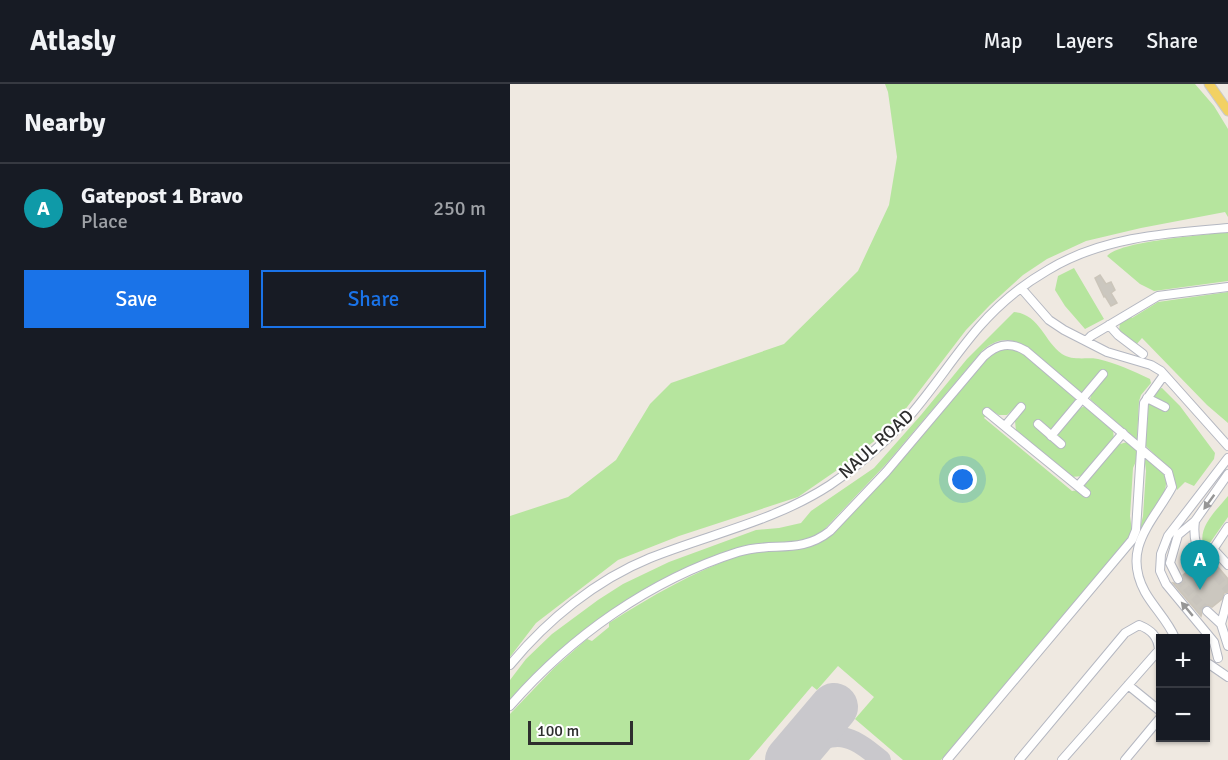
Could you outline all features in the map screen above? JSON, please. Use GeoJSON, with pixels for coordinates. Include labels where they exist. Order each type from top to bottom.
{"type":"FeatureCollection","features":[{"type":"Feature","properties":{"kind":"main road"},"geometry":{"type":"LineString","coordinates":[[1209,84],[1228,111]]}},
{"type":"Feature","properties":{"kind":"street","name":"NAUL ROAD"},"geometry":{"type":"LineString","coordinates":[[510,664],[525,646],[562,613],[585,595],[629,568],[784,510],[830,485],[854,467],[906,420],[978,328],[995,310],[1021,288],[1064,261],[1129,239],[1228,228]]}},
{"type":"Feature","properties":{"kind":"street"},"geometry":{"type":"LineString","coordinates":[[1086,341],[1158,296],[1228,286]]}},
{"type":"Feature","properties":{"kind":"street"},"geometry":{"type":"LineString","coordinates":[[1021,288],[1049,320],[1107,352],[1151,365],[1164,375],[1228,446]]}},
{"type":"Feature","properties":{"kind":"street"},"geometry":{"type":"LineString","coordinates":[[1109,325],[1143,354]]}},
{"type":"Feature","properties":{"kind":"street"},"geometry":{"type":"LineString","coordinates":[[510,706],[538,676],[588,632],[661,585],[745,550],[757,547],[798,546],[820,539],[886,472],[992,349],[999,345],[1018,346],[1168,472],[1172,487],[1148,524],[1140,541],[1136,559],[1144,590],[1173,634]]}},
{"type":"Feature","properties":{"kind":"street"},"geometry":{"type":"LineString","coordinates":[[1051,436],[1103,375]]}},
{"type":"Feature","properties":{"kind":"street"},"geometry":{"type":"LineString","coordinates":[[947,760],[1132,540],[1136,530],[1144,403],[1164,375]]}},
{"type":"Feature","properties":{"kind":"street"},"geometry":{"type":"LineString","coordinates":[[1147,398],[1165,407]]}},
{"type":"Feature","properties":{"kind":"street"},"geometry":{"type":"LineString","coordinates":[[1005,426],[1021,407]]}},
{"type":"Feature","properties":{"kind":"street"},"geometry":{"type":"LineString","coordinates":[[987,412],[1086,493]]}},
{"type":"Feature","properties":{"kind":"street"},"geometry":{"type":"LineString","coordinates":[[1038,424],[1061,444]]}},
{"type":"Feature","properties":{"kind":"street"},"geometry":{"type":"LineString","coordinates":[[1078,486],[1123,433]]}},
{"type":"Feature","properties":{"kind":"street"},"geometry":{"type":"LineString","coordinates":[[1218,658],[1214,642],[1166,584],[1161,572],[1161,555],[1168,536],[1228,458]]}},
{"type":"Feature","properties":{"kind":"street"},"geometry":{"type":"LineString","coordinates":[[1178,579],[1170,564],[1178,535],[1195,521],[1225,483],[1228,474]]}},
{"type":"Feature","properties":{"kind":"street"},"geometry":{"type":"LineString","coordinates":[[1195,521],[1194,534],[1197,549],[1202,558]]}},
{"type":"Feature","properties":{"kind":"street"},"geometry":{"type":"LineString","coordinates":[[1228,527],[1214,548],[1228,566]]}},
{"type":"Feature","properties":{"kind":"street"},"geometry":{"type":"LineString","coordinates":[[1221,624],[1228,598]]}},
{"type":"Feature","properties":{"kind":"street"},"geometry":{"type":"LineString","coordinates":[[1207,611],[1221,624],[1228,646]]}},
{"type":"Feature","properties":{"kind":"street"},"geometry":{"type":"LineString","coordinates":[[1019,760],[1125,633],[1139,626],[1150,630],[1158,641],[1159,650],[1062,760]]}},
{"type":"Feature","properties":{"kind":"street"},"geometry":{"type":"LineString","coordinates":[[1210,662],[1228,653]]}},
{"type":"Feature","properties":{"kind":"street"},"geometry":{"type":"LineString","coordinates":[[1210,666],[1228,677]]}},
{"type":"Feature","properties":{"kind":"street"},"geometry":{"type":"LineString","coordinates":[[1128,685],[1156,707]]}},
{"type":"Feature","properties":{"kind":"street"},"geometry":{"type":"LineString","coordinates":[[1125,760],[1156,724]]}},
{"type":"Feature","properties":{"kind":"green space"},"geometry":{"type":"Polygon","coordinates":[[[885,84],[1195,84],[1214,106],[1228,129],[1228,217],[1225,212],[1141,228],[1086,241],[1047,259],[1023,275],[990,305],[966,330],[904,411],[878,438],[846,464],[798,497],[679,536],[618,560],[536,623],[510,657],[510,516],[568,497],[616,460],[650,404],[671,383],[784,344],[858,271],[889,205],[897,157],[885,84]]]}},
{"type":"Feature","properties":{"kind":"green space"},"geometry":{"type":"Polygon","coordinates":[[[1228,233],[1228,281],[1154,291],[1140,284],[1107,256],[1115,251],[1142,243],[1228,233]]]}},
{"type":"Feature","properties":{"kind":"green space"},"geometry":{"type":"Polygon","coordinates":[[[1074,268],[1104,319],[1085,329],[1065,306],[1055,290],[1058,276],[1074,268]]]}},
{"type":"Feature","properties":{"kind":"green space"},"geometry":{"type":"Polygon","coordinates":[[[1228,292],[1228,423],[1207,405],[1142,338],[1136,345],[1119,331],[1120,322],[1130,315],[1132,318],[1158,302],[1228,292]]]}},
{"type":"Feature","properties":{"kind":"green space"},"geometry":{"type":"Polygon","coordinates":[[[1014,312],[1030,318],[1056,349],[1066,356],[1105,361],[1150,379],[1151,383],[1139,401],[1137,440],[1090,399],[1092,392],[1107,374],[1104,371],[1081,393],[1018,342],[1010,340],[993,344],[983,350],[887,463],[820,534],[801,541],[740,547],[676,573],[615,608],[587,629],[534,675],[510,700],[510,680],[526,659],[552,634],[623,584],[669,562],[756,530],[801,523],[811,511],[874,468],[967,359],[1014,312]]]}},
{"type":"Feature","properties":{"kind":"green space"},"geometry":{"type":"Polygon","coordinates":[[[1002,348],[1023,353],[1077,400],[1051,431],[1058,438],[1058,432],[1078,409],[1085,406],[1113,430],[1114,439],[1083,476],[1071,477],[1016,431],[1018,405],[1007,415],[999,415],[990,410],[984,418],[1072,491],[1079,490],[1117,445],[1127,442],[1137,451],[1137,459],[1133,468],[1130,516],[1132,531],[1124,544],[941,760],[903,760],[855,719],[874,697],[838,666],[817,690],[812,686],[749,760],[510,760],[510,714],[554,668],[587,639],[592,641],[609,627],[609,623],[657,594],[723,562],[753,552],[809,547],[833,533],[988,356],[1002,348]]]}},
{"type":"Feature","properties":{"kind":"green space"},"geometry":{"type":"Polygon","coordinates":[[[1162,388],[1180,406],[1215,453],[1214,459],[1194,486],[1185,482],[1177,490],[1169,469],[1144,444],[1146,405],[1157,389],[1162,388]]]}},
{"type":"Feature","properties":{"kind":"green space"},"geometry":{"type":"Polygon","coordinates":[[[1144,455],[1162,472],[1166,482],[1162,498],[1138,537],[1143,516],[1146,471],[1144,455]]]}},
{"type":"Feature","properties":{"kind":"green space"},"geometry":{"type":"Polygon","coordinates":[[[1228,496],[1228,517],[1205,550],[1204,528],[1228,496]]]}},
{"type":"Feature","properties":{"kind":"building"},"geometry":{"type":"Polygon","coordinates":[[[1100,275],[1106,284],[1111,282],[1115,290],[1111,293],[1117,303],[1111,306],[1095,278],[1100,275]]]}},
{"type":"Feature","properties":{"kind":"building"},"geometry":{"type":"Polygon","coordinates":[[[1207,554],[1228,579],[1228,592],[1224,593],[1222,599],[1212,607],[1208,605],[1203,607],[1201,616],[1173,583],[1181,584],[1184,580],[1183,575],[1198,562],[1205,563],[1208,559],[1207,554]]]}},
{"type":"Feature","properties":{"kind":"taxiway"},"geometry":{"type":"LineString","coordinates":[[799,749],[824,739],[842,737],[860,744],[881,760]]}},
{"type":"Feature","properties":{"kind":"runway"},"geometry":{"type":"LineString","coordinates":[[789,760],[834,707]]}},
{"type":"Feature","properties":{"kind":"tunnel"},"geometry":{"type":"LineString","coordinates":[[1202,558],[1228,590]]}},
{"type":"Feature","properties":{"kind":"tunnel"},"geometry":{"type":"LineString","coordinates":[[1178,579],[1207,611]]}},
{"type":"Feature","properties":{"kind":"place","name":"Gatepost 1 Bravo"},"geometry":{"type":"Point","coordinates":[1200,590]}}]}
